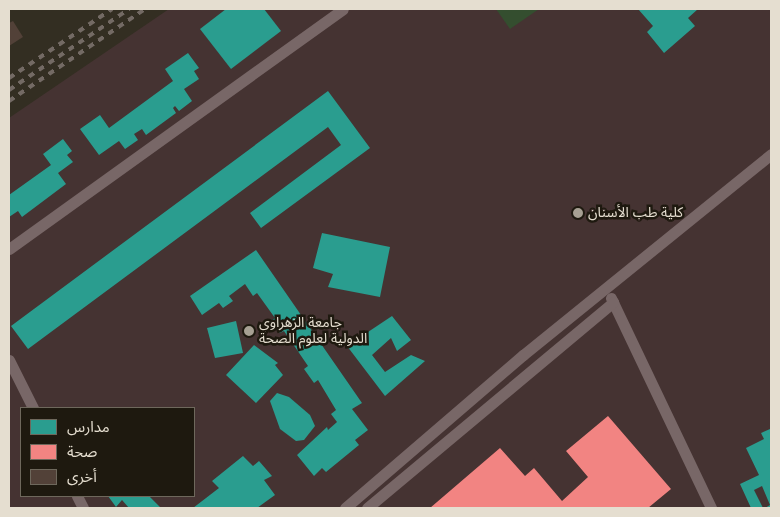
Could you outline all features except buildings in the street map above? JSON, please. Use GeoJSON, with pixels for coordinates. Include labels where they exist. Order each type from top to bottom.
{"type":"FeatureCollection","features":[{"type":"Feature","properties":{"kind":"street"},"geometry":{"type":"LineString","coordinates":[[9,249],[343,9]]}},
{"type":"Feature","properties":{"kind":"street"},"geometry":{"type":"LineString","coordinates":[[345,508],[606,288],[771,154]]}},
{"type":"Feature","properties":{"kind":"street"},"geometry":{"type":"LineString","coordinates":[[606,288],[711,508]]}},
{"type":"Feature","properties":{"kind":"street"},"geometry":{"type":"LineString","coordinates":[[367,508],[613,302]]}},
{"type":"Feature","properties":{"kind":"street"},"geometry":{"type":"LineString","coordinates":[[9,360],[32,407]]}},
{"type":"Feature","properties":{"kind":"shaded area"},"geometry":{"type":"Polygon","coordinates":[[[169,9],[771,9],[771,508],[9,508],[9,118],[169,9]]]}},
{"type":"Feature","properties":{"kind":"green space"},"geometry":{"type":"Polygon","coordinates":[[[496,9],[539,9],[510,29],[496,9]]]}},
{"type":"Feature","properties":{"kind":"railway"},"geometry":{"type":"LineString","coordinates":[[9,78],[112,9]]}},
{"type":"Feature","properties":{"kind":"railway"},"geometry":{"type":"LineString","coordinates":[[9,90],[129,9]]}},
{"type":"Feature","properties":{"kind":"railway"},"geometry":{"type":"LineString","coordinates":[[9,101],[145,9]]}},
{"type":"Feature","properties":{"kind":"place","name":"كلية طب الأسنان"},"geometry":{"type":"Point","coordinates":[578,213]}},
{"type":"Feature","properties":{"kind":"place","name":"جامعة الزهراوي الدولية لعلوم الصحة"},"geometry":{"type":"Point","coordinates":[249,331]}}]}
